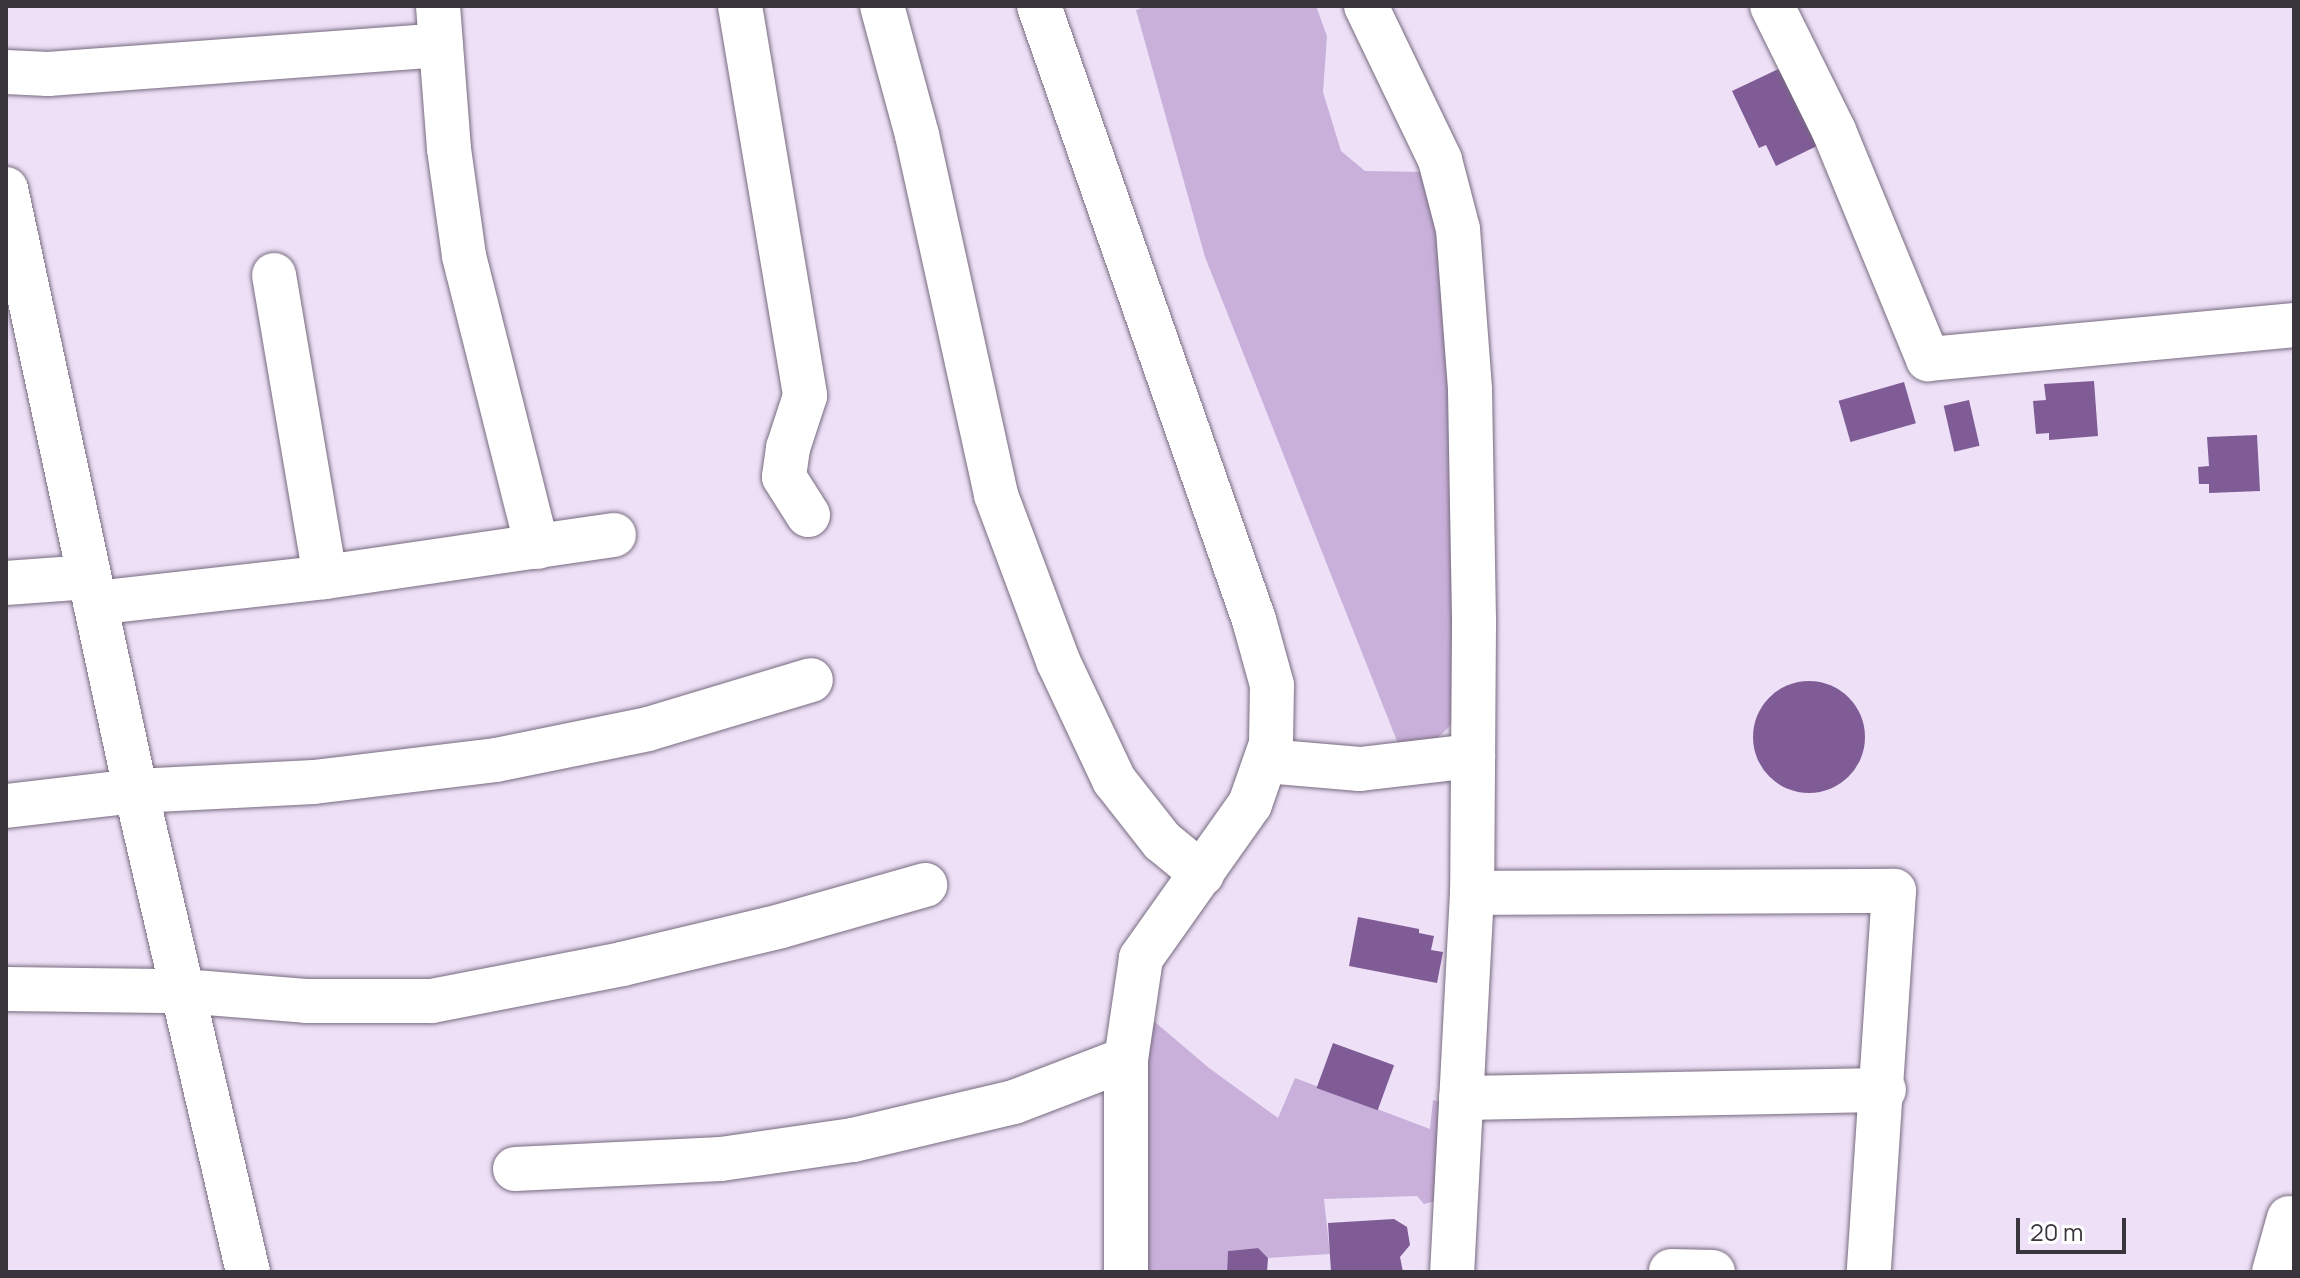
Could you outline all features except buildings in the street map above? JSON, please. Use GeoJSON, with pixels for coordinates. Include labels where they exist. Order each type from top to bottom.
{"type":"FeatureCollection","features":[{"type":"Feature","properties":{"kind":"street"},"geometry":{"type":"LineString","coordinates":[[740,6],[805,396],[788,448],[784,477],[808,515]]}},
{"type":"Feature","properties":{"kind":"street"},"geometry":{"type":"LineString","coordinates":[[882,6],[917,135],[996,495],[1058,661],[1114,780],[1162,841],[1202,874]]}},
{"type":"Feature","properties":{"kind":"street"},"geometry":{"type":"LineString","coordinates":[[1039,6],[1254,620],[1272,685],[1271,744],[1250,804],[1141,958],[1126,1059],[1126,1272]]}},
{"type":"Feature","properties":{"kind":"street"},"geometry":{"type":"LineString","coordinates":[[1366,6],[1440,160],[1458,229],[1470,390],[1472,893],[1452,1272]]}},
{"type":"Feature","properties":{"kind":"street"},"geometry":{"type":"LineString","coordinates":[[1772,6],[1834,131],[1928,359],[2294,325]]}},
{"type":"Feature","properties":{"kind":"street"},"geometry":{"type":"LineString","coordinates":[[6,72],[48,74],[440,26],[449,149],[464,256],[537,547]]}},
{"type":"Feature","properties":{"kind":"street"},"geometry":{"type":"LineString","coordinates":[[6,189],[136,791],[248,1272]]}},
{"type":"Feature","properties":{"kind":"street"},"geometry":{"type":"LineString","coordinates":[[274,275],[325,577]]}},
{"type":"Feature","properties":{"kind":"street"},"geometry":{"type":"LineString","coordinates":[[6,583],[92,590],[325,577],[614,535]]}},
{"type":"Feature","properties":{"kind":"street"},"geometry":{"type":"LineString","coordinates":[[6,806],[136,791],[314,782],[496,760],[648,729],[811,680]]}},
{"type":"Feature","properties":{"kind":"street"},"geometry":{"type":"LineString","coordinates":[[1266,761],[1360,769],[1473,756]]}},
{"type":"Feature","properties":{"kind":"street"},"geometry":{"type":"LineString","coordinates":[[6,989],[182,991],[306,1001],[432,1001],[636,961],[781,926],[925,885]]}},
{"type":"Feature","properties":{"kind":"street"},"geometry":{"type":"LineString","coordinates":[[1472,893],[1894,891],[1884,1090],[1869,1272]]}},
{"type":"Feature","properties":{"kind":"street"},"geometry":{"type":"LineString","coordinates":[[515,1169],[721,1159],[853,1140],[1014,1102],[1126,1059]]}},
{"type":"Feature","properties":{"kind":"street"},"geometry":{"type":"LineString","coordinates":[[1461,1098],[1884,1090]]}},
{"type":"Feature","properties":{"kind":"street"},"geometry":{"type":"LineString","coordinates":[[2274,1272],[2289,1218]]}},
{"type":"Feature","properties":{"kind":"street"},"geometry":{"type":"LineString","coordinates":[[1671,1271],[1713,1272]]}},
{"type":"Feature","properties":{"kind":"shaded area"},"geometry":{"type":"Polygon","coordinates":[[[1148,6],[1316,6],[1327,36],[1323,92],[1341,151],[1365,171],[1429,172],[1444,233],[1460,708],[1448,728],[1433,742],[1401,751],[1205,257],[1136,10],[1148,6]]]}},
{"type":"Feature","properties":{"kind":"shaded area"},"geometry":{"type":"Polygon","coordinates":[[[1142,1011],[1209,1068],[1278,1118],[1295,1078],[1430,1129],[1433,1100],[1446,1103],[1443,1199],[1424,1204],[1417,1196],[1324,1199],[1330,1254],[1268,1258],[1257,1248],[1228,1251],[1227,1272],[1135,1272],[1142,1011]]]}}]}
